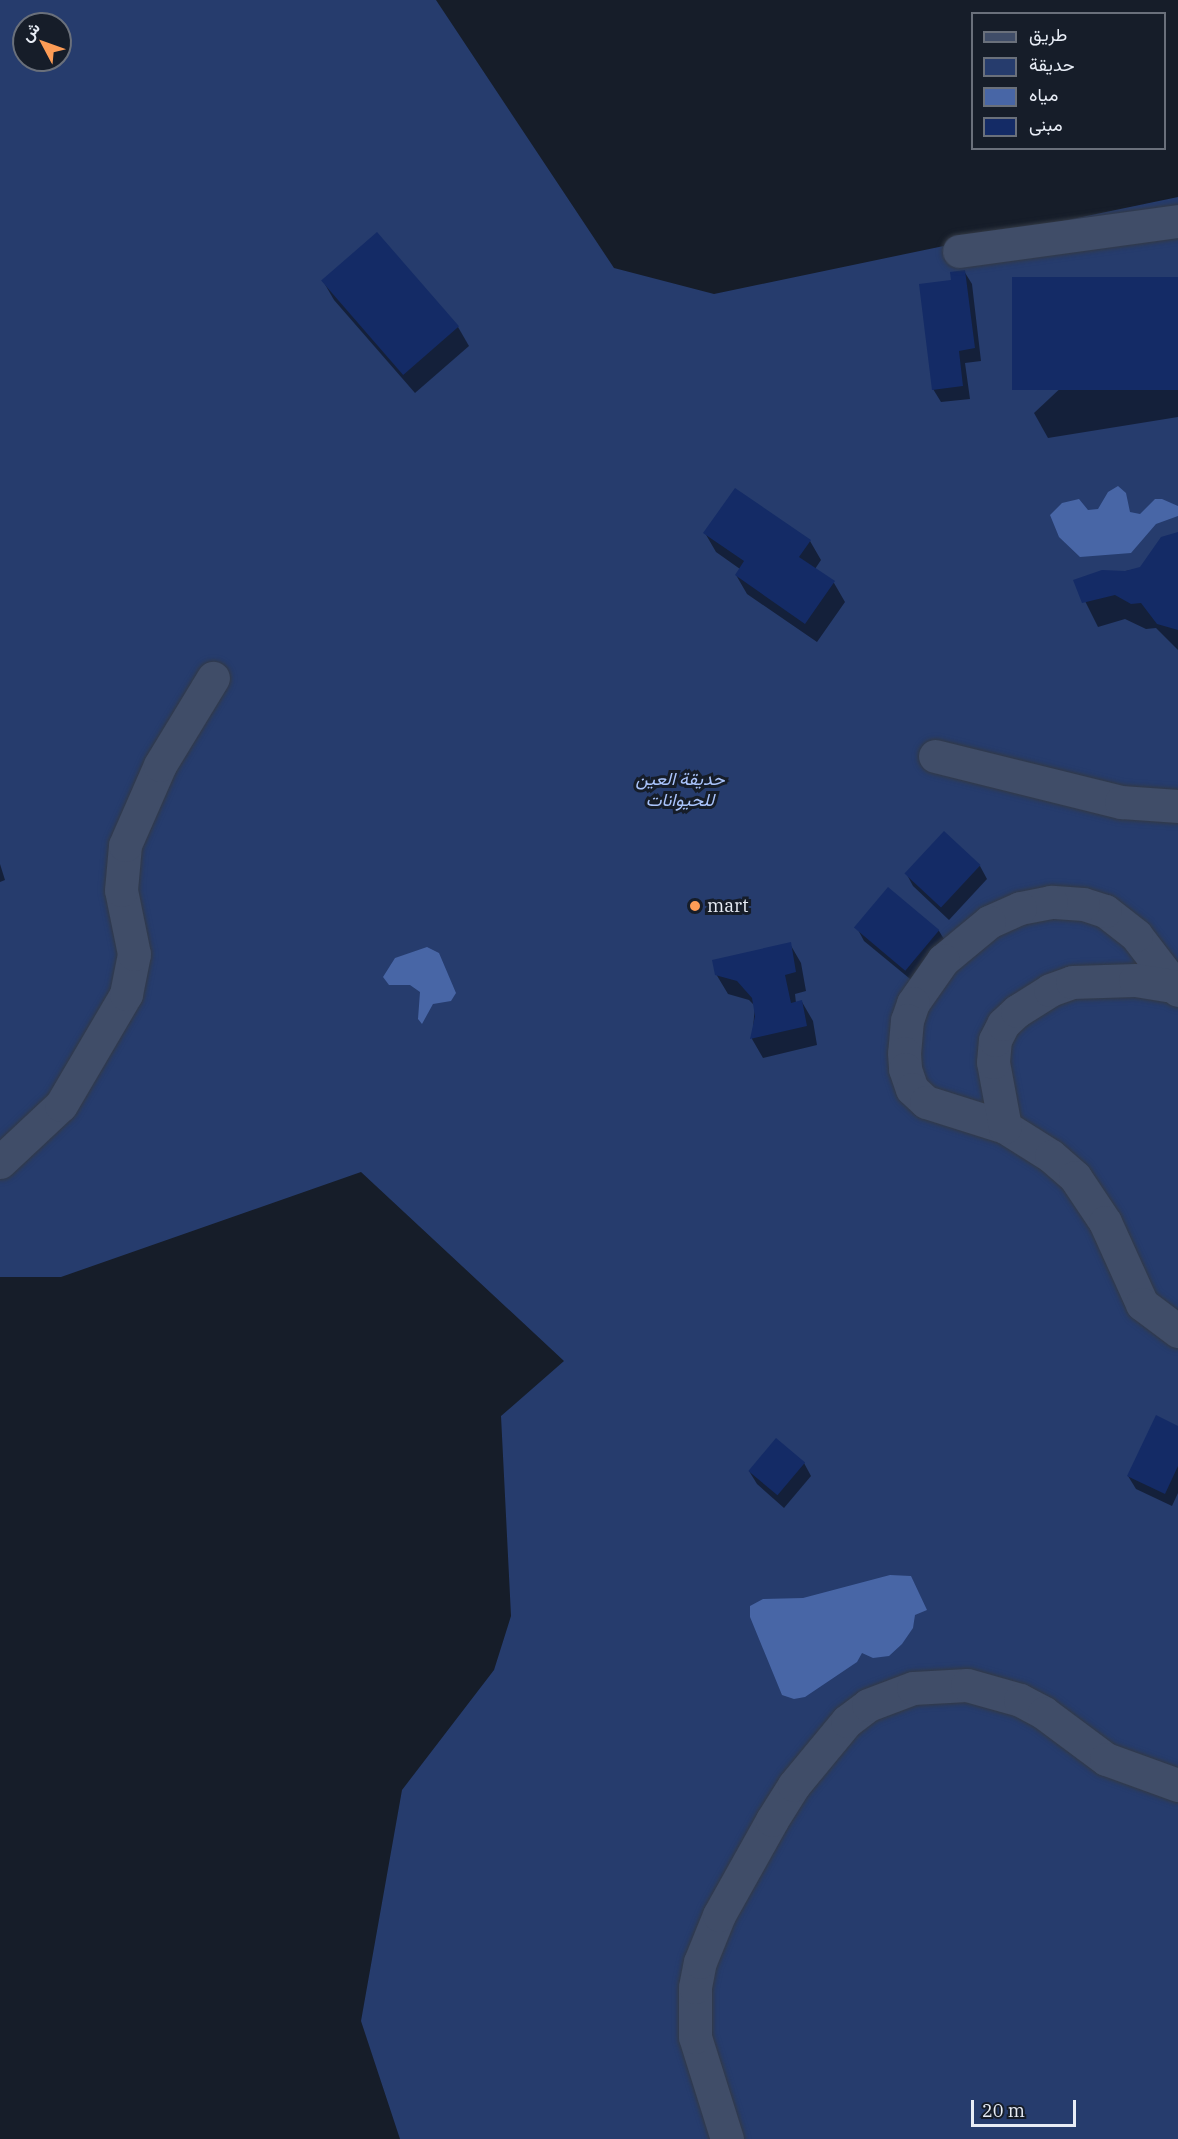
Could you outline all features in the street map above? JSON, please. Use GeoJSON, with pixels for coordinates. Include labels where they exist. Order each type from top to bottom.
{"type":"FeatureCollection","features":[{"type":"Feature","properties":{"kind":"lane"},"geometry":{"type":"LineString","coordinates":[[959,251],[1178,221]]}},
{"type":"Feature","properties":{"kind":"lane"},"geometry":{"type":"LineString","coordinates":[[0,1162],[61,1105],[126,994],[134,954],[121,890],[124,845],[160,765],[213,678]]}},
{"type":"Feature","properties":{"kind":"lane"},"geometry":{"type":"LineString","coordinates":[[935,756],[1121,802],[1178,806]]}},
{"type":"Feature","properties":{"kind":"lane"},"geometry":{"type":"LineString","coordinates":[[1176,988],[1156,956],[1136,935],[1105,911],[1083,904],[1051,903],[1020,908],[989,922],[964,940],[943,960],[913,1003],[904,1037],[905,1070],[912,1089],[926,1102],[1005,1126],[1051,1156],[1075,1177],[1105,1222],[1142,1304],[1178,1331]]}},
{"type":"Feature","properties":{"kind":"lane"},"geometry":{"type":"LineString","coordinates":[[1005,1126],[993,1062],[995,1040],[1003,1024],[1017,1011],[1050,990],[1072,982],[1135,980],[1176,988]]}},
{"type":"Feature","properties":{"kind":"lane"},"geometry":{"type":"LineString","coordinates":[[727,2139],[695,2037],[694,2004],[700,1962],[719,1915],[772,1820],[794,1785],[847,1721],[868,1705],[913,1688],[967,1685],[1020,1700],[1044,1713],[1106,1759],[1178,1785]]}},
{"type":"Feature","properties":{"kind":"green space","name":"حديقة العين للحيوانات"},"geometry":{"type":"Polygon","coordinates":[[[0,0],[436,0],[614,268],[714,294],[1178,197],[1178,2139],[400,2139],[361,2021],[402,1790],[494,1670],[511,1616],[501,1416],[564,1361],[361,1172],[61,1277],[0,1277],[0,0]]]}},
{"type":"Feature","properties":{"kind":"water"},"geometry":{"type":"Polygon","coordinates":[[[1118,486],[1126,493],[1130,512],[1140,514],[1155,499],[1162,499],[1178,506],[1178,516],[1156,524],[1131,553],[1080,557],[1059,537],[1050,515],[1062,503],[1079,499],[1088,510],[1098,509],[1108,492],[1118,486]]]}},
{"type":"Feature","properties":{"kind":"water"},"geometry":{"type":"Polygon","coordinates":[[[427,947],[439,953],[456,993],[451,1001],[433,1004],[422,1024],[418,1019],[420,992],[410,985],[389,985],[383,977],[395,958],[427,947]]]}},
{"type":"Feature","properties":{"kind":"water"},"geometry":{"type":"Polygon","coordinates":[[[890,1575],[911,1576],[927,1610],[915,1615],[913,1628],[902,1644],[889,1656],[873,1658],[862,1653],[857,1662],[805,1697],[794,1699],[782,1695],[750,1617],[750,1606],[763,1599],[803,1598],[890,1575]]]}},
{"type":"Feature","properties":{"kind":"building"},"geometry":{"type":"Polygon","coordinates":[[[377,232],[459,326],[403,375],[321,281],[377,232]]]}},
{"type":"Feature","properties":{"kind":"building"},"geometry":{"type":"Polygon","coordinates":[[[965,270],[975,348],[959,351],[963,386],[932,390],[919,284],[951,280],[950,272],[965,270]]]}},
{"type":"Feature","properties":{"kind":"building"},"geometry":{"type":"Polygon","coordinates":[[[1012,277],[1178,277],[1178,390],[1012,390],[1012,277]]]}},
{"type":"Feature","properties":{"kind":"building"},"geometry":{"type":"Polygon","coordinates":[[[735,488],[811,540],[799,557],[835,581],[805,624],[735,575],[744,561],[703,533],[735,488]]]}},
{"type":"Feature","properties":{"kind":"building"},"geometry":{"type":"Polygon","coordinates":[[[1178,532],[1178,630],[1157,624],[1141,603],[1131,604],[1115,595],[1082,603],[1073,580],[1102,570],[1125,571],[1140,567],[1161,537],[1178,532]]]}},
{"type":"Feature","properties":{"kind":"building"},"geometry":{"type":"Polygon","coordinates":[[[944,831],[981,865],[941,908],[904,873],[944,831]]]}},
{"type":"Feature","properties":{"kind":"building"},"geometry":{"type":"Polygon","coordinates":[[[888,887],[939,930],[905,971],[854,928],[888,887]]]}},
{"type":"Feature","properties":{"kind":"building"},"geometry":{"type":"Polygon","coordinates":[[[791,942],[796,972],[785,975],[791,1003],[802,1000],[807,1026],[750,1039],[755,1016],[752,998],[737,981],[715,975],[712,960],[791,942]]]}},
{"type":"Feature","properties":{"kind":"building"},"geometry":{"type":"Polygon","coordinates":[[[1156,1415],[1178,1426],[1178,1466],[1165,1494],[1127,1476],[1156,1415]]]}},
{"type":"Feature","properties":{"kind":"building"},"geometry":{"type":"Polygon","coordinates":[[[776,1438],[805,1462],[777,1495],[748,1471],[776,1438]]]}},
{"type":"Feature","properties":{"kind":"place","name":"mart"},"geometry":{"type":"Point","coordinates":[695,906]}}]}
